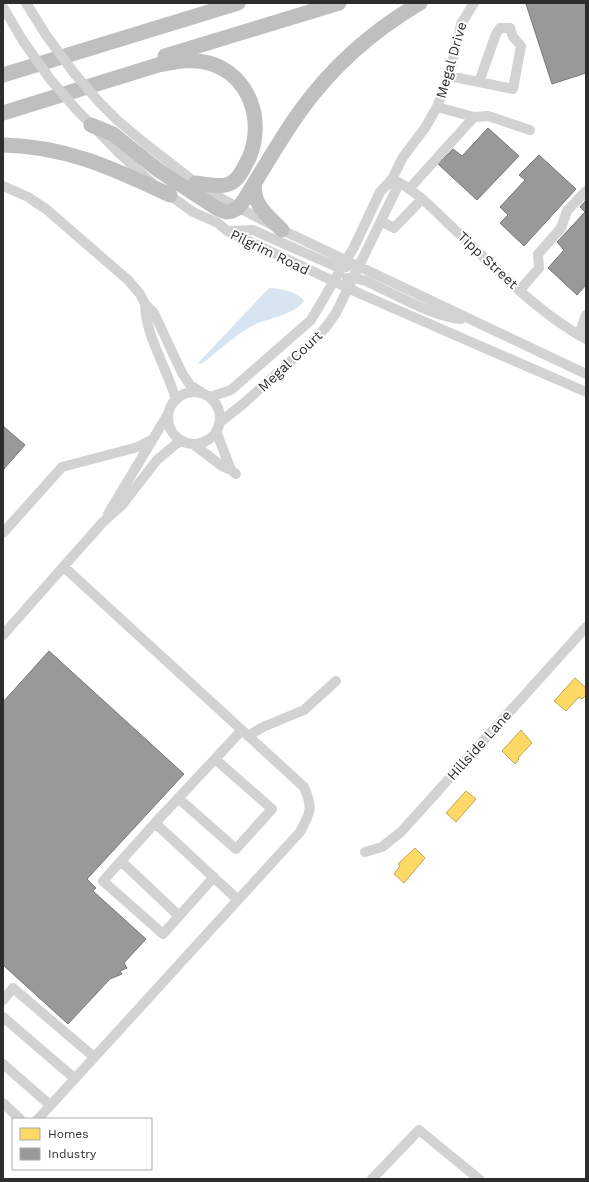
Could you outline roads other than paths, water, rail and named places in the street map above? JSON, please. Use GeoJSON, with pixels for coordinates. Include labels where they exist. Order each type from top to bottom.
{"type":"FeatureCollection","features":[{"type":"Feature","properties":{"kind":"highway"},"geometry":{"type":"LineString","coordinates":[[3,64],[22,60],[211,3]]}},
{"type":"Feature","properties":{"kind":"highway"},"geometry":{"type":"LineString","coordinates":[[3,75],[238,3]]}},
{"type":"Feature","properties":{"kind":"highway"},"geometry":{"type":"LineString","coordinates":[[3,106],[339,3]]}},
{"type":"Feature","properties":{"kind":"highway"},"geometry":{"type":"LineString","coordinates":[[91,125],[114,134],[158,170],[213,206],[226,212],[238,208],[300,110],[333,72],[361,44],[406,11],[420,3]]}},
{"type":"Feature","properties":{"kind":"highway"},"geometry":{"type":"LineString","coordinates":[[3,113],[158,65],[181,61],[209,63],[233,77],[243,88],[254,107],[256,123],[255,135],[253,148],[243,169],[235,180],[224,186],[196,183]]}},
{"type":"Feature","properties":{"kind":"highway"},"geometry":{"type":"LineString","coordinates":[[3,145],[52,150],[86,158],[121,172],[170,196]]}},
{"type":"Feature","properties":{"kind":"highway"},"geometry":{"type":"LineString","coordinates":[[255,182],[254,194],[257,202],[282,230]]}},
{"type":"Feature","properties":{"kind":"street","name":"Pilgrim Road"},"geometry":{"type":"LineString","coordinates":[[26,3],[46,35],[74,73],[99,102],[122,124],[196,183],[238,208],[344,264]]}},
{"type":"Feature","properties":{"kind":"street","name":"Megal Drive"},"geometry":{"type":"LineString","coordinates":[[333,281],[356,244],[380,192],[392,179],[401,161],[437,107],[450,76],[461,24],[474,3]]}},
{"type":"Feature","properties":{"kind":"street","name":"Pilgrim Road"},"geometry":{"type":"LineString","coordinates":[[3,7],[23,41],[50,79],[76,109],[139,171],[193,212],[218,223],[227,231],[348,288],[586,392]]}},
{"type":"Feature","properties":{"kind":"street"},"geometry":{"type":"LineString","coordinates":[[450,76],[479,82],[513,89],[521,46],[513,37],[510,28],[500,28],[496,34],[479,82]]}},
{"type":"Feature","properties":{"kind":"street"},"geometry":{"type":"LineString","coordinates":[[437,107],[474,117],[488,116],[530,130]]}},
{"type":"Feature","properties":{"kind":"street"},"geometry":{"type":"LineString","coordinates":[[409,189],[474,117]]}},
{"type":"Feature","properties":{"kind":"street","name":"Megal Drive"},"geometry":{"type":"LineString","coordinates":[[348,288],[396,190],[392,179]]}},
{"type":"Feature","properties":{"kind":"street","name":"Tipp Street"},"geometry":{"type":"LineString","coordinates":[[392,179],[409,189],[422,200],[520,290],[553,318],[582,337]]}},
{"type":"Feature","properties":{"kind":"street"},"geometry":{"type":"LineString","coordinates":[[3,186],[28,197],[60,220],[128,280],[140,294],[144,304],[145,317],[149,329],[161,363],[172,384],[176,400]]}},
{"type":"Feature","properties":{"kind":"street"},"geometry":{"type":"LineString","coordinates":[[520,290],[539,268],[538,254],[561,228],[567,211],[586,191]]}},
{"type":"Feature","properties":{"kind":"street"},"geometry":{"type":"LineString","coordinates":[[381,221],[394,228],[422,200]]}},
{"type":"Feature","properties":{"kind":"street"},"geometry":{"type":"LineString","coordinates":[[227,231],[253,230],[344,264],[359,266],[586,374]]}},
{"type":"Feature","properties":{"kind":"street"},"geometry":{"type":"LineString","coordinates":[[333,281],[353,278],[363,280],[421,307],[452,318],[470,319]]}},
{"type":"Feature","properties":{"kind":"street","name":"Megal Court"},"geometry":{"type":"LineString","coordinates":[[210,397],[231,390],[304,327],[311,320],[333,281]]}},
{"type":"Feature","properties":{"kind":"street","name":"Megal Court"},"geometry":{"type":"LineString","coordinates":[[217,427],[321,334],[336,313],[348,288]]}},
{"type":"Feature","properties":{"kind":"street"},"geometry":{"type":"LineString","coordinates":[[144,304],[154,313],[182,374],[190,385],[210,397],[217,405],[220,416],[213,436],[204,442],[193,444]]}},
{"type":"Feature","properties":{"kind":"street"},"geometry":{"type":"LineString","coordinates":[[582,337],[586,316]]}},
{"type":"Feature","properties":{"kind":"street"},"geometry":{"type":"LineString","coordinates":[[3,636],[65,568],[103,522],[153,440],[172,404],[190,392],[201,392]]}},
{"type":"Feature","properties":{"kind":"street"},"geometry":{"type":"LineString","coordinates":[[168,414],[169,424],[174,434],[182,441],[193,444],[222,466],[234,472],[217,427]]}},
{"type":"Feature","properties":{"kind":"street"},"geometry":{"type":"LineString","coordinates":[[3,533],[62,468],[138,447],[153,440]]}},
{"type":"Feature","properties":{"kind":"street"},"geometry":{"type":"LineString","coordinates":[[103,522],[122,505],[157,460],[176,444],[182,441]]}},
{"type":"Feature","properties":{"kind":"street"},"geometry":{"type":"LineString","coordinates":[[39,1118],[237,899],[300,832],[307,820],[311,804],[304,787],[65,568]]}},
{"type":"Feature","properties":{"kind":"street","name":"Hillside Lane"},"geometry":{"type":"LineString","coordinates":[[365,852],[382,847],[401,832],[586,627]]}},
{"type":"Feature","properties":{"kind":"street"},"geometry":{"type":"LineString","coordinates":[[214,877],[163,934],[103,881],[215,759],[245,733],[304,710],[336,681]]}},
{"type":"Feature","properties":{"kind":"street"},"geometry":{"type":"LineString","coordinates":[[178,798],[236,849],[272,809],[215,759]]}},
{"type":"Feature","properties":{"kind":"street"},"geometry":{"type":"LineString","coordinates":[[155,823],[237,899]]}},
{"type":"Feature","properties":{"kind":"street"},"geometry":{"type":"LineString","coordinates":[[121,861],[179,916]]}},
{"type":"Feature","properties":{"kind":"street"},"geometry":{"type":"LineString","coordinates":[[3,1000],[13,988],[94,1057]]}},
{"type":"Feature","properties":{"kind":"street"},"geometry":{"type":"LineString","coordinates":[[3,1017],[74,1078]]}},
{"type":"Feature","properties":{"kind":"street"},"geometry":{"type":"LineString","coordinates":[[3,1064],[50,1105]]}},
{"type":"Feature","properties":{"kind":"street"},"geometry":{"type":"LineString","coordinates":[[3,1103],[19,1118]]}},
{"type":"Feature","properties":{"kind":"street"},"geometry":{"type":"LineString","coordinates":[[372,1179],[419,1130],[479,1179]]}}]}
